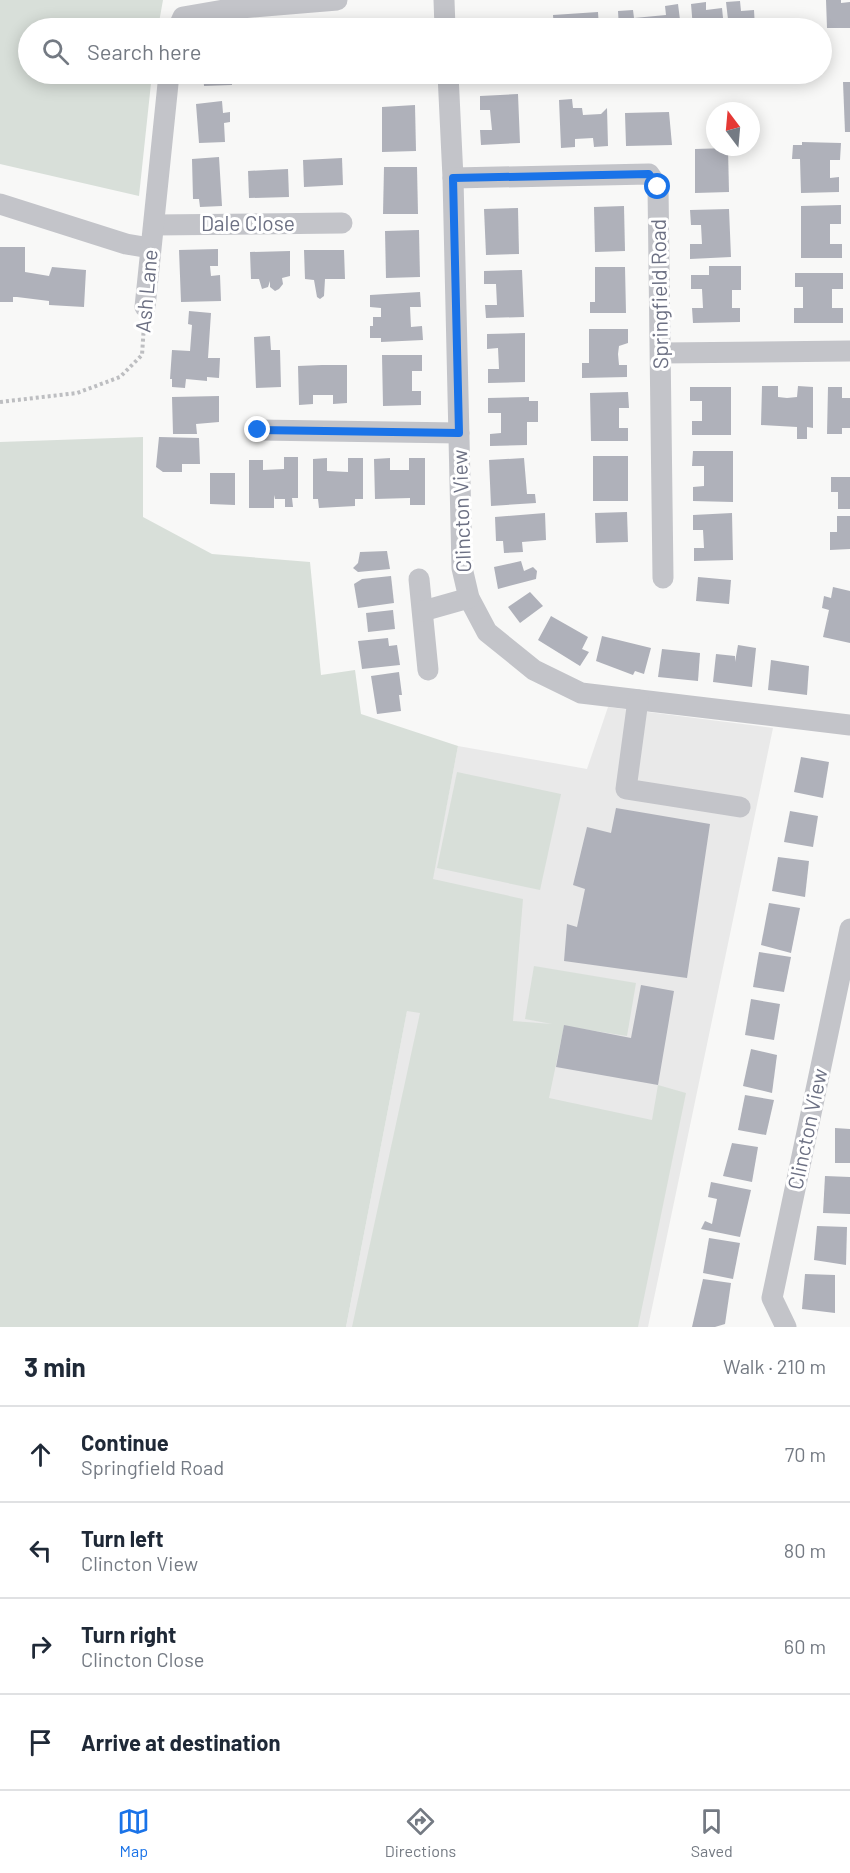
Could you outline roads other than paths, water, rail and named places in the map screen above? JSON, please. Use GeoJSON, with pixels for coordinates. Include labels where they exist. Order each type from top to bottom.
{"type":"FeatureCollection","features":[{"type":"Feature","properties":{"kind":"street"},"geometry":{"type":"LineString","coordinates":[[183,18],[230,9],[337,0]]}},
{"type":"Feature","properties":{"kind":"street"},"geometry":{"type":"LineString","coordinates":[[444,0],[445,18]]}},
{"type":"Feature","properties":{"kind":"street","name":"Ash Lane"},"geometry":{"type":"LineString","coordinates":[[145,307],[168,84]]}},
{"type":"Feature","properties":{"kind":"street","name":"Clincton View"},"geometry":{"type":"LineString","coordinates":[[448,84],[453,178],[462,568],[469,598],[487,632],[534,670],[581,693],[850,725]]}},
{"type":"Feature","properties":{"kind":"street","name":"Springfield Road"},"geometry":{"type":"LineString","coordinates":[[453,178],[649,174],[658,187],[663,578]]}},
{"type":"Feature","properties":{"kind":"street"},"geometry":{"type":"LineString","coordinates":[[0,204],[126,244],[150,248]]}},
{"type":"Feature","properties":{"kind":"street","name":"Dale Close"},"geometry":{"type":"LineString","coordinates":[[154,225],[342,223]]}},
{"type":"Feature","properties":{"kind":"street"},"geometry":{"type":"LineString","coordinates":[[661,354],[850,351]]}},
{"type":"Feature","properties":{"kind":"street"},"geometry":{"type":"LineString","coordinates":[[258,430],[459,433]]}},
{"type":"Feature","properties":{"kind":"street"},"geometry":{"type":"LineString","coordinates":[[419,579],[428,670]]}},
{"type":"Feature","properties":{"kind":"street"},"geometry":{"type":"LineString","coordinates":[[423,611],[469,598]]}},
{"type":"Feature","properties":{"kind":"street"},"geometry":{"type":"LineString","coordinates":[[638,700],[626,789],[740,807]]}},
{"type":"Feature","properties":{"kind":"street","name":"Clincton View"},"geometry":{"type":"LineString","coordinates":[[786,1327],[772,1298],[842,1009],[850,929]]}}]}
